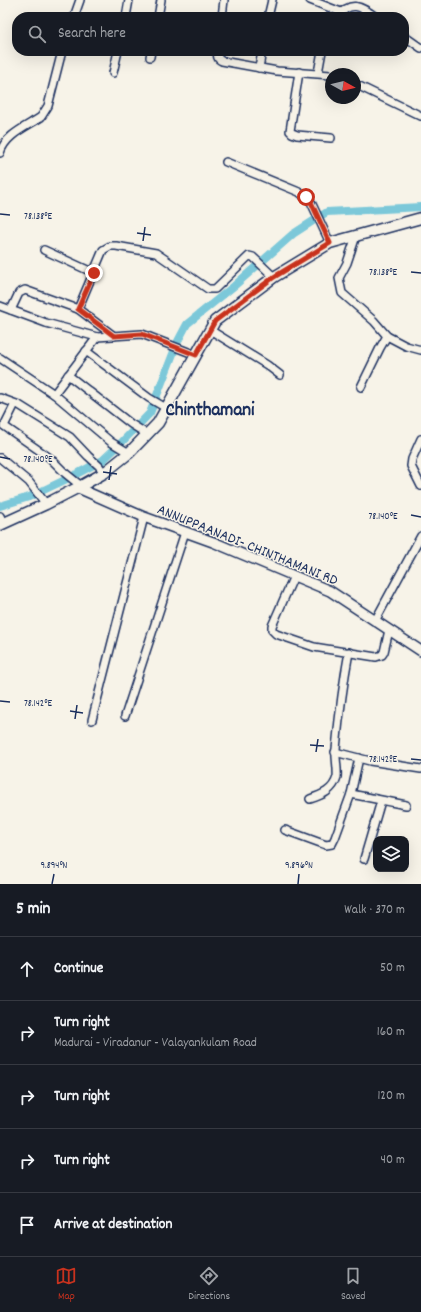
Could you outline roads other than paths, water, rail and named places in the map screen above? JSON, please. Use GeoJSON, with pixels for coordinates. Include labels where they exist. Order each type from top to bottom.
{"type":"FeatureCollection","features":[{"type":"Feature","properties":{"kind":"main road"},"geometry":{"type":"LineString","coordinates":[[1,522],[78,485],[125,451],[143,432],[158,423],[162,406],[196,355],[215,321],[274,277],[328,239],[356,236],[421,218]]}},
{"type":"Feature","properties":{"kind":"street"},"geometry":{"type":"LineString","coordinates":[[76,12],[80,0]]}},
{"type":"Feature","properties":{"kind":"street"},"geometry":{"type":"LineString","coordinates":[[127,12],[130,0]]}},
{"type":"Feature","properties":{"kind":"street"},"geometry":{"type":"LineString","coordinates":[[159,12],[161,0]]}},
{"type":"Feature","properties":{"kind":"street"},"geometry":{"type":"LineString","coordinates":[[223,12],[224,0]]}},
{"type":"Feature","properties":{"kind":"street"},"geometry":{"type":"LineString","coordinates":[[269,12],[272,0]]}},
{"type":"Feature","properties":{"kind":"street"},"geometry":{"type":"LineString","coordinates":[[310,0],[335,12]]}},
{"type":"Feature","properties":{"kind":"street"},"geometry":{"type":"LineString","coordinates":[[342,12],[351,5],[355,4],[368,12]]}},
{"type":"Feature","properties":{"kind":"street"},"geometry":{"type":"LineString","coordinates":[[409,40],[421,48]]}},
{"type":"Feature","properties":{"kind":"street"},"geometry":{"type":"LineString","coordinates":[[0,153],[1,148],[8,138],[44,114],[48,106],[61,56]]}},
{"type":"Feature","properties":{"kind":"street"},"geometry":{"type":"LineString","coordinates":[[113,73],[117,56]]}},
{"type":"Feature","properties":{"kind":"street"},"geometry":{"type":"LineString","coordinates":[[218,56],[219,60],[222,62],[259,68],[325,74]]}},
{"type":"Feature","properties":{"kind":"street"},"geometry":{"type":"LineString","coordinates":[[259,68],[261,56]]}},
{"type":"Feature","properties":{"kind":"street"},"geometry":{"type":"LineString","coordinates":[[318,73],[321,56]]}},
{"type":"Feature","properties":{"kind":"street"},"geometry":{"type":"LineString","coordinates":[[299,72],[290,131],[297,135],[331,138]]}},
{"type":"Feature","properties":{"kind":"street"},"geometry":{"type":"LineString","coordinates":[[361,87],[421,116]]}},
{"type":"Feature","properties":{"kind":"street"},"geometry":{"type":"LineString","coordinates":[[226,162],[299,192],[311,202],[328,239]]}},
{"type":"Feature","properties":{"kind":"street"},"geometry":{"type":"LineString","coordinates":[[356,236],[347,263],[339,278],[342,293],[374,321],[387,336],[406,346],[421,350]]}},
{"type":"Feature","properties":{"kind":"street"},"geometry":{"type":"LineString","coordinates":[[78,309],[103,250],[110,246],[156,253],[208,289],[212,290],[216,289],[249,256],[253,257],[274,277]]}},
{"type":"Feature","properties":{"kind":"street"},"geometry":{"type":"LineString","coordinates":[[44,250],[94,273]]}},
{"type":"Feature","properties":{"kind":"street"},"geometry":{"type":"LineString","coordinates":[[11,310],[19,293],[25,290],[78,309],[114,336]]}},
{"type":"Feature","properties":{"kind":"street"},"geometry":{"type":"LineString","coordinates":[[0,306],[46,323],[97,337],[142,334],[196,355]]}},
{"type":"Feature","properties":{"kind":"street"},"geometry":{"type":"LineString","coordinates":[[210,330],[267,364],[280,375]]}},
{"type":"Feature","properties":{"kind":"street"},"geometry":{"type":"LineString","coordinates":[[362,387],[387,336]]}},
{"type":"Feature","properties":{"kind":"street"},"geometry":{"type":"LineString","coordinates":[[54,394],[97,337]]}},
{"type":"Feature","properties":{"kind":"street"},"geometry":{"type":"LineString","coordinates":[[86,352],[162,406]]}},
{"type":"Feature","properties":{"kind":"street"},"geometry":{"type":"LineString","coordinates":[[0,358],[54,394],[111,442],[125,451]]}},
{"type":"Feature","properties":{"kind":"street"},"geometry":{"type":"LineString","coordinates":[[68,376],[143,432]]}},
{"type":"Feature","properties":{"kind":"street"},"geometry":{"type":"LineString","coordinates":[[0,398],[15,404],[70,437],[101,469]]}},
{"type":"Feature","properties":{"kind":"street"},"geometry":{"type":"LineString","coordinates":[[15,404],[4,426],[50,458],[78,485]]}},
{"type":"Feature","properties":{"kind":"street"},"geometry":{"type":"LineString","coordinates":[[421,439],[412,459],[411,466],[421,486]]}},
{"type":"Feature","properties":{"kind":"street"},"geometry":{"type":"LineString","coordinates":[[0,458],[29,482],[44,502]]}},
{"type":"Feature","properties":{"kind":"street","name":"ANNUPPAANADI- CHINTHAMANI RD"},"geometry":{"type":"LineString","coordinates":[[78,485],[144,517],[185,532],[330,591],[421,652]]}},
{"type":"Feature","properties":{"kind":"street"},"geometry":{"type":"LineString","coordinates":[[92,720],[144,517]]}},
{"type":"Feature","properties":{"kind":"street"},"geometry":{"type":"LineString","coordinates":[[125,716],[185,532]]}},
{"type":"Feature","properties":{"kind":"street"},"geometry":{"type":"LineString","coordinates":[[376,621],[421,536]]}},
{"type":"Feature","properties":{"kind":"street"},"geometry":{"type":"LineString","coordinates":[[294,576],[272,626],[272,630],[276,634],[314,647],[380,656],[384,652],[389,630]]}},
{"type":"Feature","properties":{"kind":"street"},"geometry":{"type":"LineString","coordinates":[[310,799],[326,793],[332,787],[337,777],[335,752],[349,652]]}},
{"type":"Feature","properties":{"kind":"street"},"geometry":{"type":"LineString","coordinates":[[335,752],[359,758],[421,769]]}},
{"type":"Feature","properties":{"kind":"street"},"geometry":{"type":"LineString","coordinates":[[286,830],[326,845],[332,844],[351,794],[359,758]]}},
{"type":"Feature","properties":{"kind":"street"},"geometry":{"type":"LineString","coordinates":[[351,794],[406,805]]}},
{"type":"Feature","properties":{"kind":"street"},"geometry":{"type":"LineString","coordinates":[[364,859],[381,801]]}},
{"type":"Feature","properties":{"kind":"waterway"},"geometry":{"type":"LineString","coordinates":[[0,506],[29,497],[103,460],[150,413],[178,341],[187,324],[234,286],[293,234],[327,212],[421,207]]}},
{"type":"Feature","properties":{"kind":"district","name":"Chinthamani"},"geometry":{"type":"Point","coordinates":[210,408]}}]}
